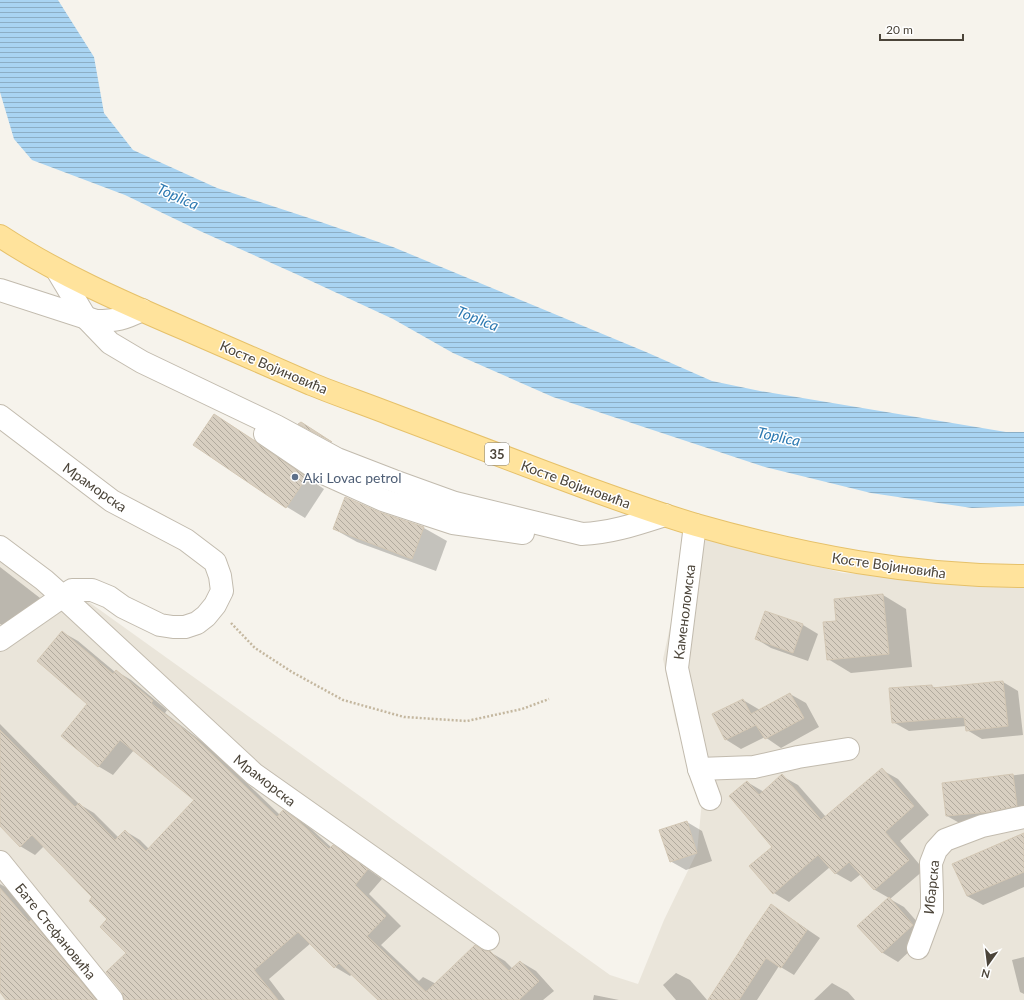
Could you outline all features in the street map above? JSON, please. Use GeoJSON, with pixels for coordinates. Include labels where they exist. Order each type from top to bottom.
{"type":"FeatureCollection","features":[{"type":"Feature","properties":{"kind":"main road","name":"Косте Војиновића"},"geometry":{"type":"LineString","coordinates":[[0,236],[22,251],[56,270],[142,310],[312,384],[538,470],[695,525],[822,556],[881,567],[933,573],[987,576],[1024,576]]}},
{"type":"Feature","properties":{"kind":"street"},"geometry":{"type":"LineString","coordinates":[[56,270],[85,317],[110,343],[142,362],[276,426],[337,459],[455,503],[582,534],[597,534],[621,530],[665,515]]}},
{"type":"Feature","properties":{"kind":"street"},"geometry":{"type":"LineString","coordinates":[[0,290],[96,321],[124,319],[142,310]]}},
{"type":"Feature","properties":{"kind":"street","name":"Мраморска"},"geometry":{"type":"LineString","coordinates":[[0,416],[112,501],[186,540],[215,562],[220,576],[222,590],[215,605],[206,616],[197,623],[185,627],[173,628],[160,625],[123,607],[109,597],[92,590],[72,590],[0,640]]}},
{"type":"Feature","properties":{"kind":"street","name":"Каменоломска"},"geometry":{"type":"LineString","coordinates":[[695,525],[677,668],[699,769],[710,799]]}},
{"type":"Feature","properties":{"kind":"street","name":"Мраморска"},"geometry":{"type":"LineString","coordinates":[[0,547],[44,580],[62,596],[254,774],[488,939]]}},
{"type":"Feature","properties":{"kind":"street"},"geometry":{"type":"LineString","coordinates":[[699,769],[754,767],[798,757],[848,749]]}},
{"type":"Feature","properties":{"kind":"street","name":"Ибарска"},"geometry":{"type":"LineString","coordinates":[[918,948],[932,910],[931,863],[936,850],[945,840],[982,826],[1024,817]]}},
{"type":"Feature","properties":{"kind":"street","name":"Бате Стефановића"},"geometry":{"type":"LineString","coordinates":[[0,862],[112,1000]]}},
{"type":"Feature","properties":{"kind":"path"},"geometry":{"type":"LineString","coordinates":[[215,605],[255,648],[292,672],[343,700],[404,717],[467,721],[522,709],[549,699]]}},
{"type":"Feature","properties":{"kind":"shaded area"},"geometry":{"type":"Polygon","coordinates":[[[686,532],[843,573],[1024,584],[1024,1000],[0,1000],[0,536],[72,590],[610,975],[638,984],[664,920],[697,852],[702,801],[676,723],[663,659],[679,585],[686,532]]]}},
{"type":"Feature","properties":{"kind":"water","name":"Toplica"},"geometry":{"type":"Polygon","coordinates":[[[0,0],[58,0],[94,57],[104,113],[133,150],[217,188],[393,247],[712,381],[760,391],[1006,432],[1024,432],[1024,506],[972,508],[871,493],[765,467],[553,397],[453,353],[393,319],[125,195],[32,160],[14,139],[0,92],[0,0]]]}},
{"type":"Feature","properties":{"kind":"building"},"geometry":{"type":"Polygon","coordinates":[[[214,414],[307,477],[286,508],[193,445],[214,414]]]}},
{"type":"Feature","properties":{"kind":"building"},"geometry":{"type":"Polygon","coordinates":[[[301,422],[332,442],[298,424],[301,422]]]}},
{"type":"Feature","properties":{"kind":"building"},"geometry":{"type":"Polygon","coordinates":[[[345,497],[379,512],[424,527],[412,559],[333,529],[345,497]]]}},
{"type":"Feature","properties":{"kind":"building"},"geometry":{"type":"Polygon","coordinates":[[[883,594],[889,654],[827,660],[823,622],[836,621],[834,599],[883,594]]]}},
{"type":"Feature","properties":{"kind":"building"},"geometry":{"type":"Polygon","coordinates":[[[765,611],[803,624],[793,653],[755,639],[765,611]]]}},
{"type":"Feature","properties":{"kind":"building"},"geometry":{"type":"Polygon","coordinates":[[[62,631],[113,674],[116,670],[153,701],[151,703],[195,738],[277,817],[283,810],[295,818],[329,849],[333,845],[368,869],[355,885],[386,916],[367,936],[426,992],[475,945],[486,951],[490,951],[509,971],[520,961],[539,981],[519,1000],[378,1000],[339,963],[334,968],[298,932],[254,970],[278,1000],[124,1000],[122,992],[106,972],[126,953],[100,927],[107,919],[89,901],[92,897],[32,835],[20,847],[0,826],[0,730],[75,807],[79,803],[115,840],[125,830],[146,851],[194,800],[120,740],[98,767],[61,736],[87,704],[37,661],[62,631]]]}},
{"type":"Feature","properties":{"kind":"building"},"geometry":{"type":"Polygon","coordinates":[[[1003,681],[1008,726],[966,731],[964,717],[892,723],[889,688],[932,685],[932,688],[1003,681]]]}},
{"type":"Feature","properties":{"kind":"building"},"geometry":{"type":"Polygon","coordinates":[[[790,693],[804,718],[765,739],[756,725],[725,740],[712,714],[743,699],[751,714],[790,693]]]}},
{"type":"Feature","properties":{"kind":"building"},"geometry":{"type":"Polygon","coordinates":[[[882,768],[914,806],[885,832],[909,860],[874,890],[849,862],[835,874],[818,855],[773,894],[749,866],[772,847],[729,796],[747,781],[759,795],[782,774],[821,820],[882,768]]]}},
{"type":"Feature","properties":{"kind":"building"},"geometry":{"type":"Polygon","coordinates":[[[1013,774],[1017,806],[990,812],[946,816],[942,783],[1013,774]]]}},
{"type":"Feature","properties":{"kind":"building"},"geometry":{"type":"Polygon","coordinates":[[[687,821],[697,853],[670,862],[659,830],[687,821]]]}},
{"type":"Feature","properties":{"kind":"building"},"geometry":{"type":"Polygon","coordinates":[[[1024,833],[1024,872],[967,896],[952,864],[1024,833]]]}},
{"type":"Feature","properties":{"kind":"building"},"geometry":{"type":"Polygon","coordinates":[[[0,888],[29,922],[31,920],[96,1000],[6,1000],[0,992],[0,888]]]}},
{"type":"Feature","properties":{"kind":"building"},"geometry":{"type":"Polygon","coordinates":[[[889,897],[913,925],[882,953],[857,926],[889,897]]]}},
{"type":"Feature","properties":{"kind":"building"},"geometry":{"type":"Polygon","coordinates":[[[771,904],[807,930],[781,968],[766,958],[739,1000],[708,1000],[744,943],[771,904]]]}},
{"type":"Feature","properties":{"kind":"place","name":"Aki Lovac petrol"},"geometry":{"type":"Point","coordinates":[295,477]}}]}
